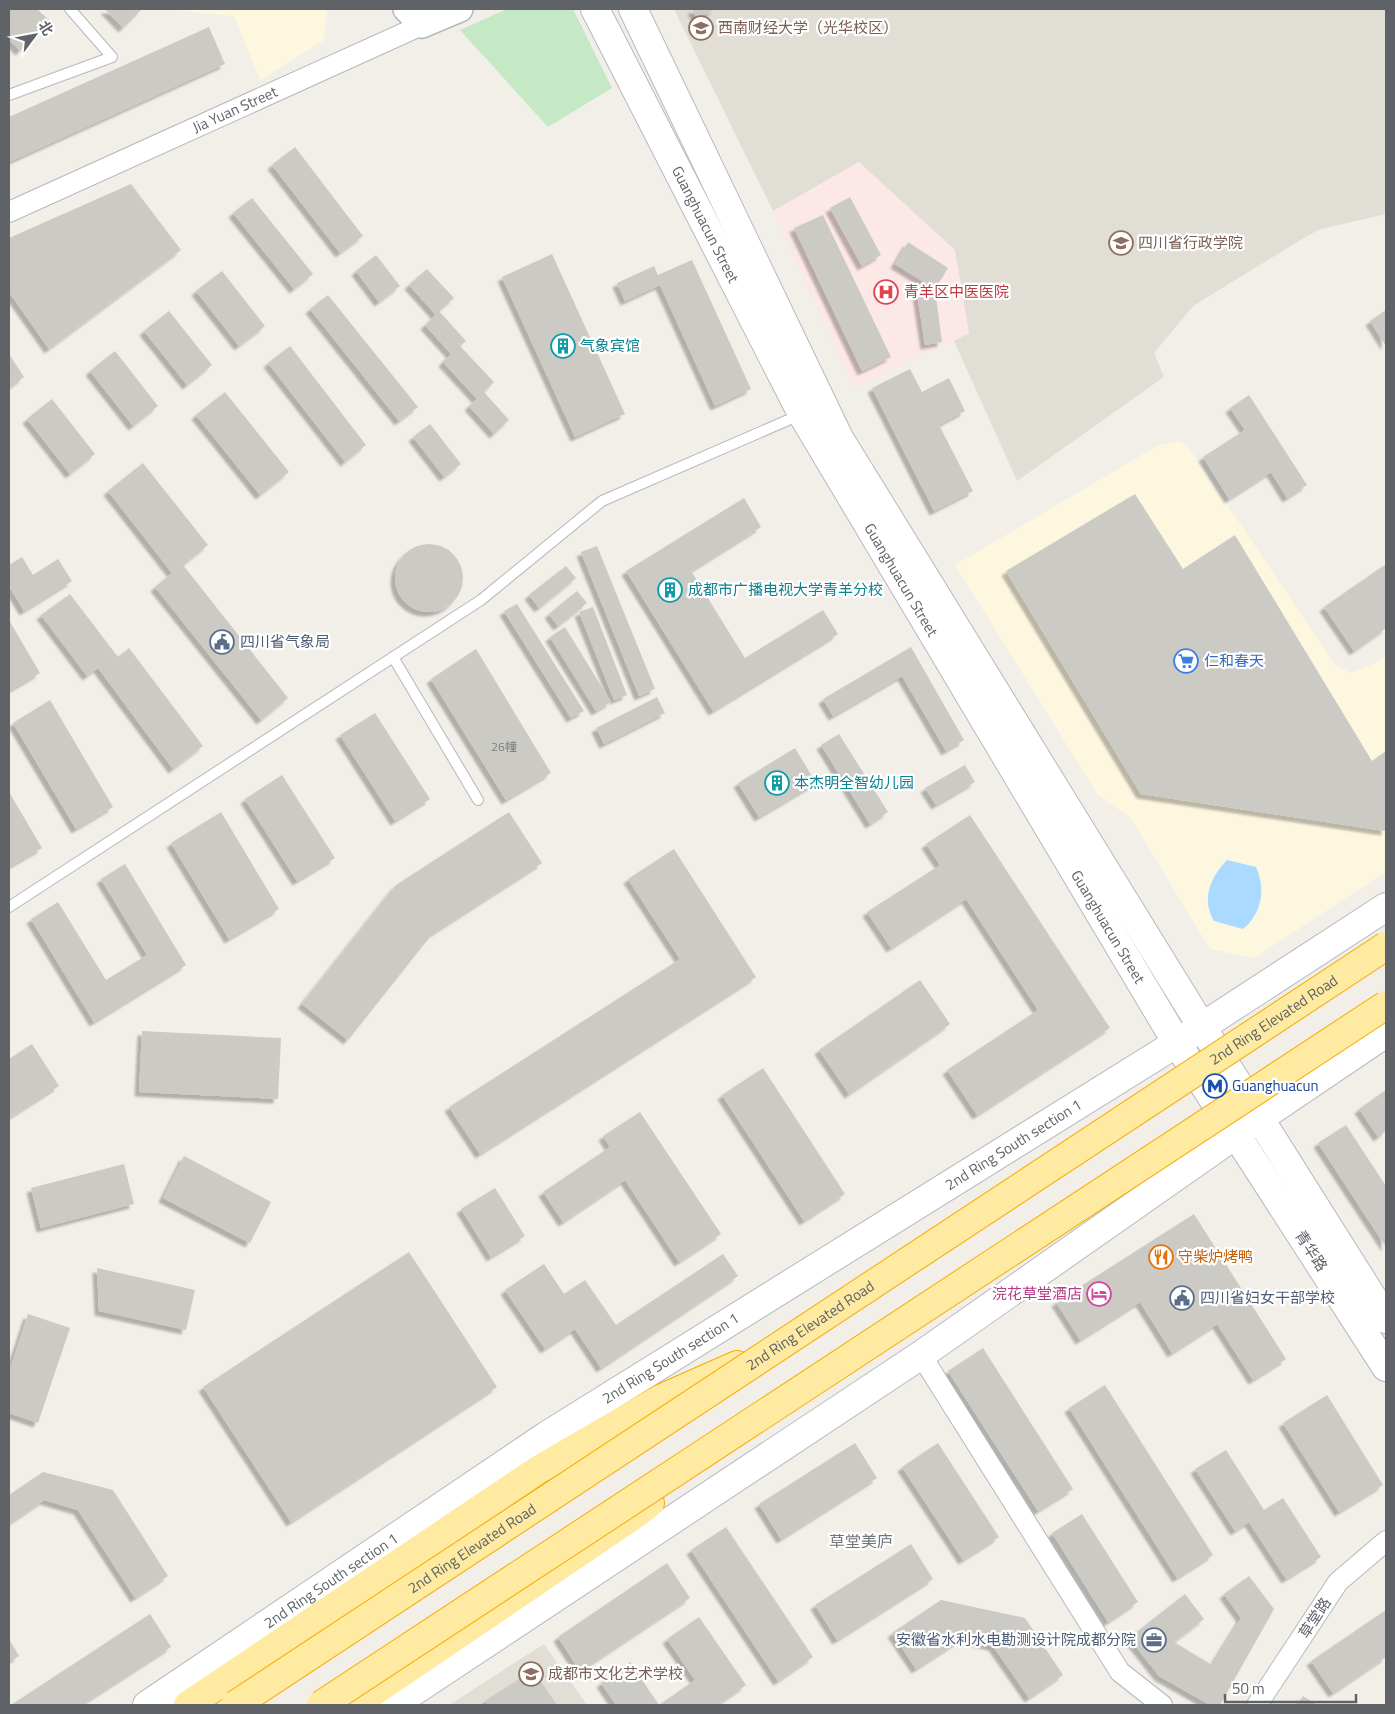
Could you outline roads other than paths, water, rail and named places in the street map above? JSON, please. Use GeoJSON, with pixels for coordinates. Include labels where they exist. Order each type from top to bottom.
{"type":"FeatureCollection","features":[{"type":"Feature","properties":{"kind":"highway","name":"2nd Ring Elevated Road"},"geometry":{"type":"LineString","coordinates":[[235,1705],[1386,946]]}},
{"type":"Feature","properties":{"kind":"highway"},"geometry":{"type":"LineString","coordinates":[[321,1705],[1386,1005]]}},
{"type":"Feature","properties":{"kind":"highway"},"geometry":{"type":"LineString","coordinates":[[188,1705],[538,1470],[660,1399],[775,1348]]}},
{"type":"Feature","properties":{"kind":"highway"},"geometry":{"type":"LineString","coordinates":[[354,1705],[630,1518],[778,1404]]}},
{"type":"Feature","properties":{"kind":"main road","name":"Guanghuacun Street"},"geometry":{"type":"LineString","coordinates":[[595,9],[812,410],[1177,1043],[1235,1135]]}},
{"type":"Feature","properties":{"kind":"main road","name":"Guanghuacun Street"},"geometry":{"type":"LineString","coordinates":[[633,9],[812,410],[839,438],[1260,1118]]}},
{"type":"Feature","properties":{"kind":"main road","name":"2nd Ring South section 1"},"geometry":{"type":"LineString","coordinates":[[147,1705],[546,1436],[1177,1043],[1386,906]]}},
{"type":"Feature","properties":{"kind":"main road"},"geometry":{"type":"LineString","coordinates":[[393,1705],[921,1354],[1235,1135],[1386,1033]]}},
{"type":"Feature","properties":{"kind":"main road","name":"青华路"},"geometry":{"type":"LineString","coordinates":[[1260,1118],[1386,1319]]}},
{"type":"Feature","properties":{"kind":"main road","name":"青华路"},"geometry":{"type":"LineString","coordinates":[[1235,1135],[1386,1367]]}},
{"type":"Feature","properties":{"kind":"street","name":"Jia Yuan Street"},"geometry":{"type":"LineString","coordinates":[[9,212],[414,17],[460,9]]}},
{"type":"Feature","properties":{"kind":"street"},"geometry":{"type":"LineString","coordinates":[[921,1354],[1120,1672],[1162,1705]]}},
{"type":"Feature","properties":{"kind":"street","name":"草堂路"},"geometry":{"type":"LineString","coordinates":[[1257,1705],[1338,1582],[1386,1541]]}},
{"type":"Feature","properties":{"kind":"lane"},"geometry":{"type":"LineString","coordinates":[[9,95],[112,57],[70,9]]}},
{"type":"Feature","properties":{"kind":"lane"},"geometry":{"type":"LineString","coordinates":[[9,907],[481,600],[602,501],[812,410]]}},
{"type":"Feature","properties":{"kind":"lane"},"geometry":{"type":"LineString","coordinates":[[394,657],[478,800]]}},
{"type":"Feature","properties":{"kind":"water"},"geometry":{"type":"Polygon","coordinates":[[[1227,860],[1256,867],[1259,875],[1261,892],[1258,908],[1243,929],[1214,921],[1208,905],[1209,889],[1212,881],[1227,860]]]}},
{"type":"Feature","properties":{"kind":"place","name":"西南财经大学（光华校区）"},"geometry":{"type":"Point","coordinates":[701,28]}},
{"type":"Feature","properties":{"kind":"place","name":"四川省行政学院"},"geometry":{"type":"Point","coordinates":[1121,243]}},
{"type":"Feature","properties":{"kind":"place","name":"青羊区中医医院"},"geometry":{"type":"Point","coordinates":[886,292]}},
{"type":"Feature","properties":{"kind":"place","name":"气象宾馆"},"geometry":{"type":"Point","coordinates":[563,346]}},
{"type":"Feature","properties":{"kind":"place","name":"成都市广播电视大学青羊分校"},"geometry":{"type":"Point","coordinates":[670,590]}},
{"type":"Feature","properties":{"kind":"place","name":"四川省气象局"},"geometry":{"type":"Point","coordinates":[222,642]}},
{"type":"Feature","properties":{"kind":"place","name":"仁和春天"},"geometry":{"type":"Point","coordinates":[1186,661]}},
{"type":"Feature","properties":{"kind":"place","name":"本杰明全智幼儿园"},"geometry":{"type":"Point","coordinates":[777,783]}},
{"type":"Feature","properties":{"kind":"place","name":"Guanghuacun"},"geometry":{"type":"Point","coordinates":[1215,1086]}},
{"type":"Feature","properties":{"kind":"place","name":"守柴炉烤鸭"},"geometry":{"type":"Point","coordinates":[1161,1257]}},
{"type":"Feature","properties":{"kind":"place","name":"浣花草堂酒店"},"geometry":{"type":"Point","coordinates":[1099,1294]}},
{"type":"Feature","properties":{"kind":"place","name":"四川省妇女干部学校"},"geometry":{"type":"Point","coordinates":[1182,1298]}},
{"type":"Feature","properties":{"kind":"place","name":"安徽省水利水电勘测设计院成都分院"},"geometry":{"type":"Point","coordinates":[1154,1640]}},
{"type":"Feature","properties":{"kind":"place","name":"成都市文化艺术学校"},"geometry":{"type":"Point","coordinates":[531,1674]}},
{"type":"Feature","properties":{"kind":"district","name":"草堂美庐"},"geometry":{"type":"Point","coordinates":[861,1541]}}]}
